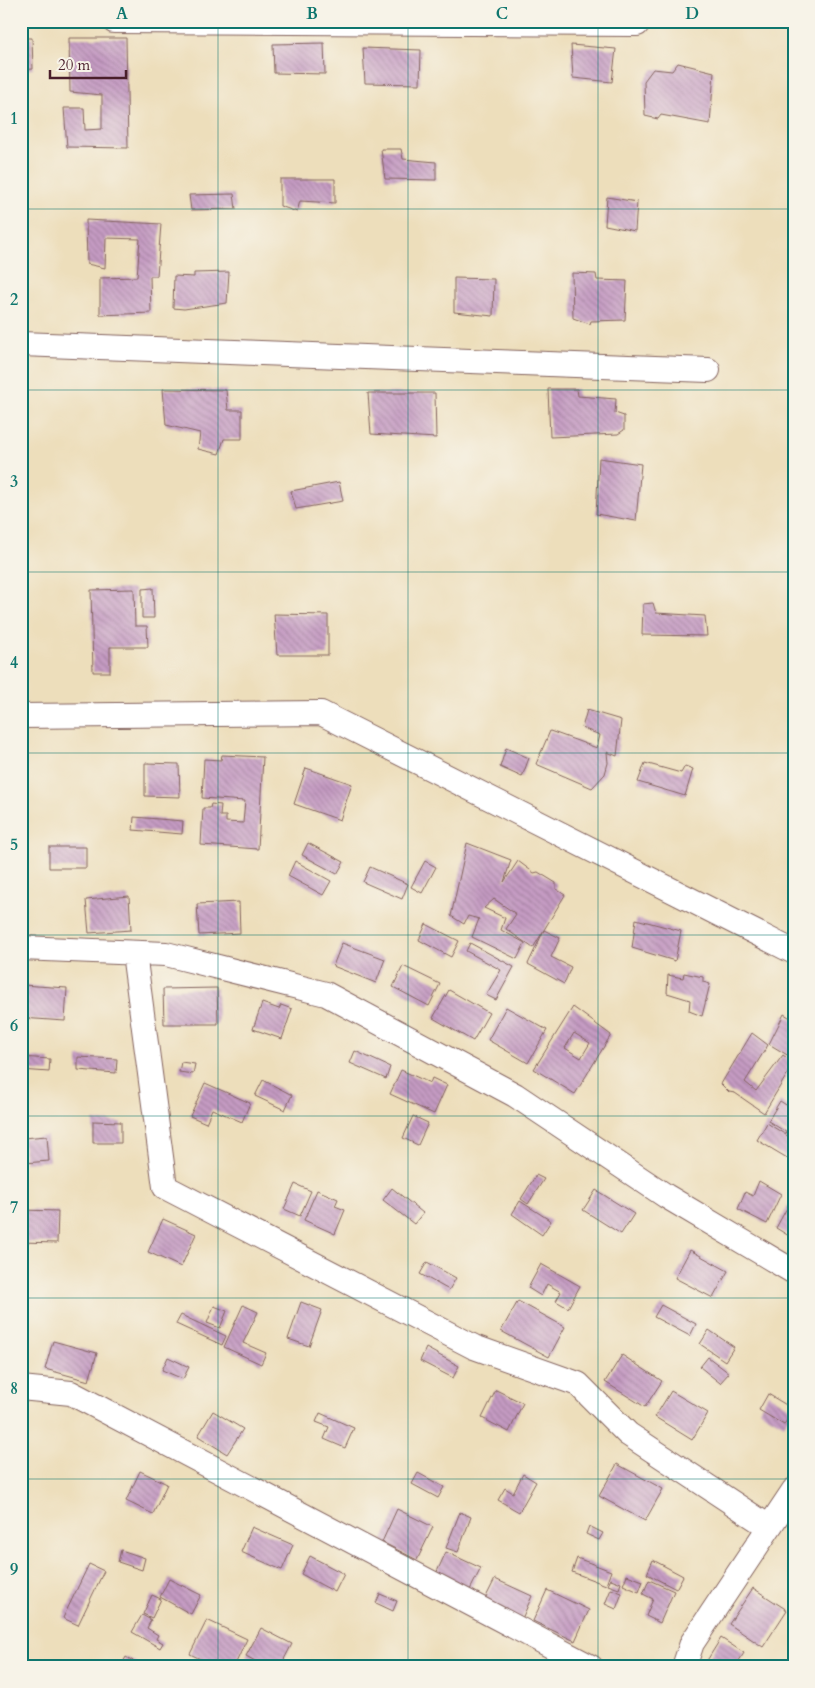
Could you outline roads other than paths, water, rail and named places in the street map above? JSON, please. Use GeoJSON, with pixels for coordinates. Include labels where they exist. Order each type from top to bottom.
{"type":"FeatureCollection","features":[{"type":"Feature","properties":{"kind":"street"},"geometry":{"type":"LineString","coordinates":[[114,21],[637,24]]}},
{"type":"Feature","properties":{"kind":"street"},"geometry":{"type":"LineString","coordinates":[[21,344],[708,370]]}},
{"type":"Feature","properties":{"kind":"street"},"geometry":{"type":"LineString","coordinates":[[21,716],[321,713],[794,952]]}},
{"type":"Feature","properties":{"kind":"street"},"geometry":{"type":"LineString","coordinates":[[21,948],[166,954],[326,994],[515,1095],[666,1196],[794,1272]]}},
{"type":"Feature","properties":{"kind":"street"},"geometry":{"type":"LineString","coordinates":[[134,953],[165,1187],[474,1347],[578,1384],[628,1434],[769,1526]]}},
{"type":"Feature","properties":{"kind":"street"},"geometry":{"type":"LineString","coordinates":[[21,1388],[71,1393],[591,1667]]}},
{"type":"Feature","properties":{"kind":"street"},"geometry":{"type":"LineString","coordinates":[[684,1667],[692,1643],[794,1490]]}}]}
